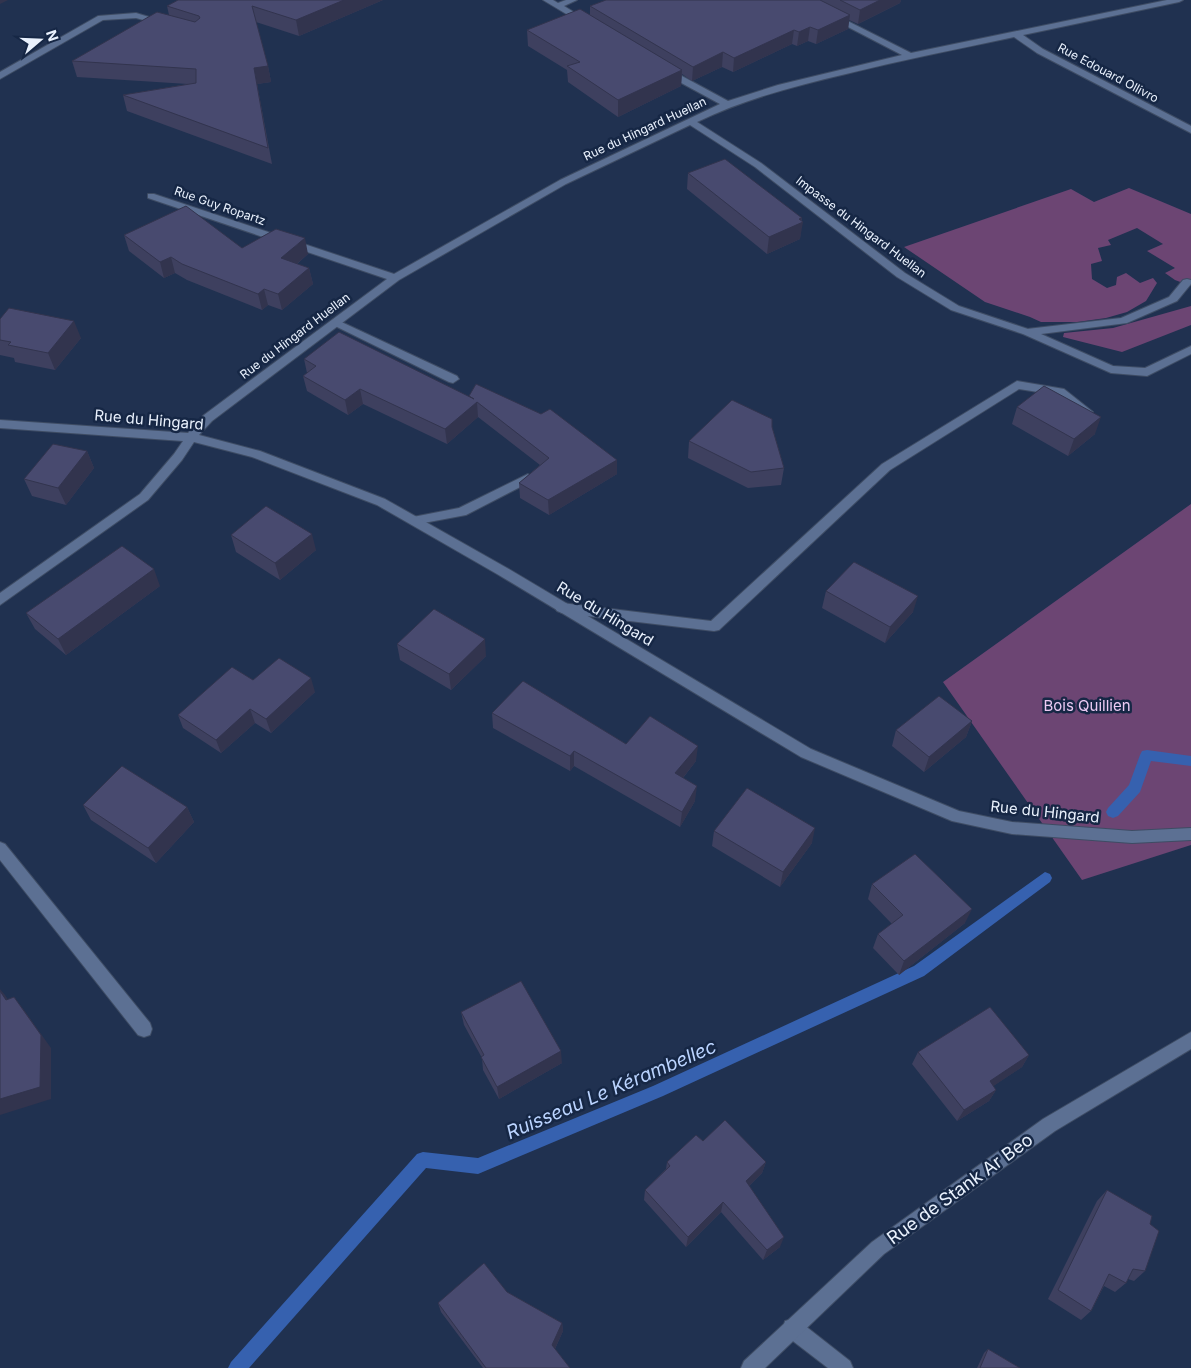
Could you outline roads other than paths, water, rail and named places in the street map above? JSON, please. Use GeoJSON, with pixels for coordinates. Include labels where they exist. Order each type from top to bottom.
{"type":"FeatureCollection","features":[{"type":"Feature","properties":{"kind":"street"},"geometry":{"type":"LineString","coordinates":[[547,0],[594,27]]}},
{"type":"Feature","properties":{"kind":"street"},"geometry":{"type":"LineString","coordinates":[[558,6],[572,0]]}},
{"type":"Feature","properties":{"kind":"street"},"geometry":{"type":"LineString","coordinates":[[800,0],[910,56]]}},
{"type":"Feature","properties":{"kind":"street","name":"Rue du Hingard Huellan"},"geometry":{"type":"LineString","coordinates":[[191,437],[208,418],[395,278],[562,182],[727,104],[781,87],[910,56],[1179,0]]}},
{"type":"Feature","properties":{"kind":"street"},"geometry":{"type":"LineString","coordinates":[[0,76],[101,18],[136,15],[172,25]]}},
{"type":"Feature","properties":{"kind":"street","name":"Rue Edouard Ollivro"},"geometry":{"type":"LineString","coordinates":[[1016,34],[1040,52],[1191,130]]}},
{"type":"Feature","properties":{"kind":"street"},"geometry":{"type":"LineString","coordinates":[[660,67],[727,104]]}},
{"type":"Feature","properties":{"kind":"street","name":"Impasse du Hingard Huellan"},"geometry":{"type":"LineString","coordinates":[[690,121],[758,165],[901,275],[955,308],[1026,332]]}},
{"type":"Feature","properties":{"kind":"street","name":"Rue Guy Ropartz"},"geometry":{"type":"LineString","coordinates":[[151,196],[395,278]]}},
{"type":"Feature","properties":{"kind":"street"},"geometry":{"type":"LineString","coordinates":[[1026,332],[1123,321],[1173,299],[1187,282]]}},
{"type":"Feature","properties":{"kind":"street"},"geometry":{"type":"LineString","coordinates":[[335,322],[453,379]]}},
{"type":"Feature","properties":{"kind":"street"},"geometry":{"type":"LineString","coordinates":[[1026,332],[1111,369],[1147,372],[1191,349]]}},
{"type":"Feature","properties":{"kind":"street"},"geometry":{"type":"LineString","coordinates":[[562,608],[714,626],[886,468],[1017,385],[1060,392],[1095,418]]}},
{"type":"Feature","properties":{"kind":"street","name":"Rue du Hingard"},"geometry":{"type":"LineString","coordinates":[[0,424],[147,436],[191,437],[265,457],[381,502],[806,753],[957,817],[1012,828],[1132,837],[1191,834]]}},
{"type":"Feature","properties":{"kind":"street"},"geometry":{"type":"LineString","coordinates":[[0,600],[144,497],[178,457],[191,437]]}},
{"type":"Feature","properties":{"kind":"street"},"geometry":{"type":"LineString","coordinates":[[413,521],[462,512],[528,478]]}},
{"type":"Feature","properties":{"kind":"street"},"geometry":{"type":"LineString","coordinates":[[0,849],[144,1030]]}},
{"type":"Feature","properties":{"kind":"street","name":"Rue de Stank Ar Beo"},"geometry":{"type":"LineString","coordinates":[[751,1368],[878,1248],[1041,1130],[1191,1040]]}},
{"type":"Feature","properties":{"kind":"street"},"geometry":{"type":"LineString","coordinates":[[792,1328],[843,1368]]}},
{"type":"Feature","properties":{"kind":"waterway","name":"Ruisseau Le Kérambellec"},"geometry":{"type":"LineString","coordinates":[[1113,812],[1135,788],[1147,755],[1191,761]]}},
{"type":"Feature","properties":{"kind":"waterway","name":"Ruisseau Le Kérambellec"},"geometry":{"type":"LineString","coordinates":[[237,1368],[423,1160],[478,1166],[658,1091],[919,971],[1045,878]]}},
{"type":"Feature","properties":{"kind":"park label","name":"Bois Quillien"},"geometry":{"type":"Point","coordinates":[1087,706]}}]}
